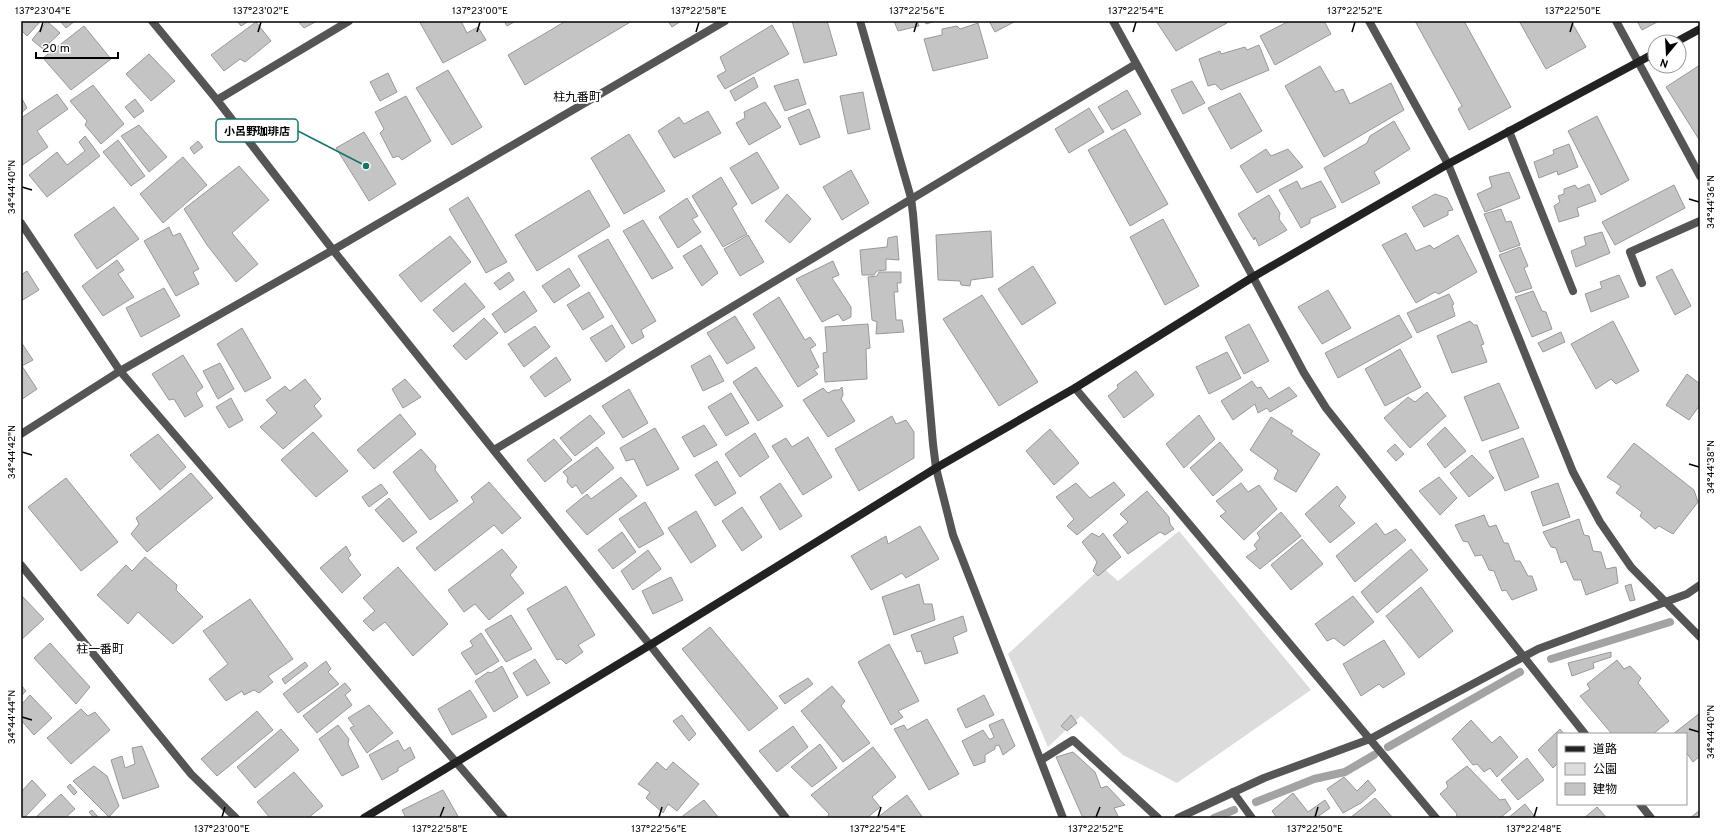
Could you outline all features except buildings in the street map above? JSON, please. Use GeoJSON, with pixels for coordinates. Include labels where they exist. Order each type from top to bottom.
{"type":"FeatureCollection","features":[{"type":"Feature","properties":{"kind":"street"},"geometry":{"type":"LineString","coordinates":[[152,21],[217,100],[333,250],[650,645],[786,818]]}},
{"type":"Feature","properties":{"kind":"street"},"geometry":{"type":"LineString","coordinates":[[217,100],[349,21]]}},
{"type":"Feature","properties":{"kind":"street"},"geometry":{"type":"LineString","coordinates":[[21,434],[120,371],[333,250],[725,21]]}},
{"type":"Feature","properties":{"kind":"street"},"geometry":{"type":"LineString","coordinates":[[860,21],[911,198],[914,214],[936,468],[954,535],[1063,818]]}},
{"type":"Feature","properties":{"kind":"street"},"geometry":{"type":"LineString","coordinates":[[1113,21],[1253,277],[1304,374],[1326,408],[1584,733]]}},
{"type":"Feature","properties":{"kind":"street"},"geometry":{"type":"LineString","coordinates":[[1369,21],[1448,164],[1574,472],[1600,522],[1631,567],[1700,637]]}},
{"type":"Feature","properties":{"kind":"street"},"geometry":{"type":"LineString","coordinates":[[1616,21],[1700,176]]}},
{"type":"Feature","properties":{"kind":"street"},"geometry":{"type":"LineString","coordinates":[[1687,36],[1700,29]]}},
{"type":"Feature","properties":{"kind":"street"},"geometry":{"type":"LineString","coordinates":[[364,818],[650,645],[936,468],[1075,388],[1253,277],[1448,164],[1647,58]]}},
{"type":"Feature","properties":{"kind":"street"},"geometry":{"type":"LineString","coordinates":[[494,450],[1136,64]]}},
{"type":"Feature","properties":{"kind":"street"},"geometry":{"type":"LineString","coordinates":[[1509,131],[1573,291]]}},
{"type":"Feature","properties":{"kind":"street"},"geometry":{"type":"LineString","coordinates":[[1642,283],[1630,252],[1700,221]]}},
{"type":"Feature","properties":{"kind":"street"},"geometry":{"type":"LineString","coordinates":[[21,223],[120,371],[455,763],[504,818]]}},
{"type":"Feature","properties":{"kind":"street"},"geometry":{"type":"LineString","coordinates":[[1075,388],[1436,818]]}},
{"type":"Feature","properties":{"kind":"street"},"geometry":{"type":"LineString","coordinates":[[21,565],[191,774],[236,818]]}},
{"type":"Feature","properties":{"kind":"street"},"geometry":{"type":"LineString","coordinates":[[1178,818],[1264,778],[1370,739],[1538,649],[1687,594],[1700,585]]}},
{"type":"Feature","properties":{"kind":"street"},"geometry":{"type":"LineString","coordinates":[[1041,760],[1073,740],[1158,818]]}},
{"type":"Feature","properties":{"kind":"street"},"geometry":{"type":"LineString","coordinates":[[1233,792],[1252,818]]}},
{"type":"Feature","properties":{"kind":"street"},"geometry":{"type":"LineString","coordinates":[[1641,805],[1651,818]]}},
{"type":"Feature","properties":{"kind":"green space"},"geometry":{"type":"Polygon","coordinates":[[[1179,531],[1311,690],[1177,783],[1123,755],[1081,716],[1048,747],[1008,654],[1102,567],[1118,581],[1179,531]]]}},
{"type":"Feature","properties":{"kind":"waterway"},"geometry":{"type":"LineString","coordinates":[[1551,659],[1670,622]]}},
{"type":"Feature","properties":{"kind":"waterway"},"geometry":{"type":"LineString","coordinates":[[1388,747],[1520,672]]}},
{"type":"Feature","properties":{"kind":"waterway"},"geometry":{"type":"LineString","coordinates":[[1256,802],[1314,779],[1345,772],[1374,755]]}},
{"type":"Feature","properties":{"kind":"waterway"},"geometry":{"type":"LineString","coordinates":[[1214,818],[1234,810]]}},
{"type":"Feature","properties":{"kind":"place","name":"小呂野珈琲店"},"geometry":{"type":"Point","coordinates":[366,166]}},
{"type":"Feature","properties":{"kind":"district","name":"柱九番町"},"geometry":{"type":"Point","coordinates":[577,97]}},
{"type":"Feature","properties":{"kind":"district","name":"柱一番町"},"geometry":{"type":"Point","coordinates":[100,649]}}]}
